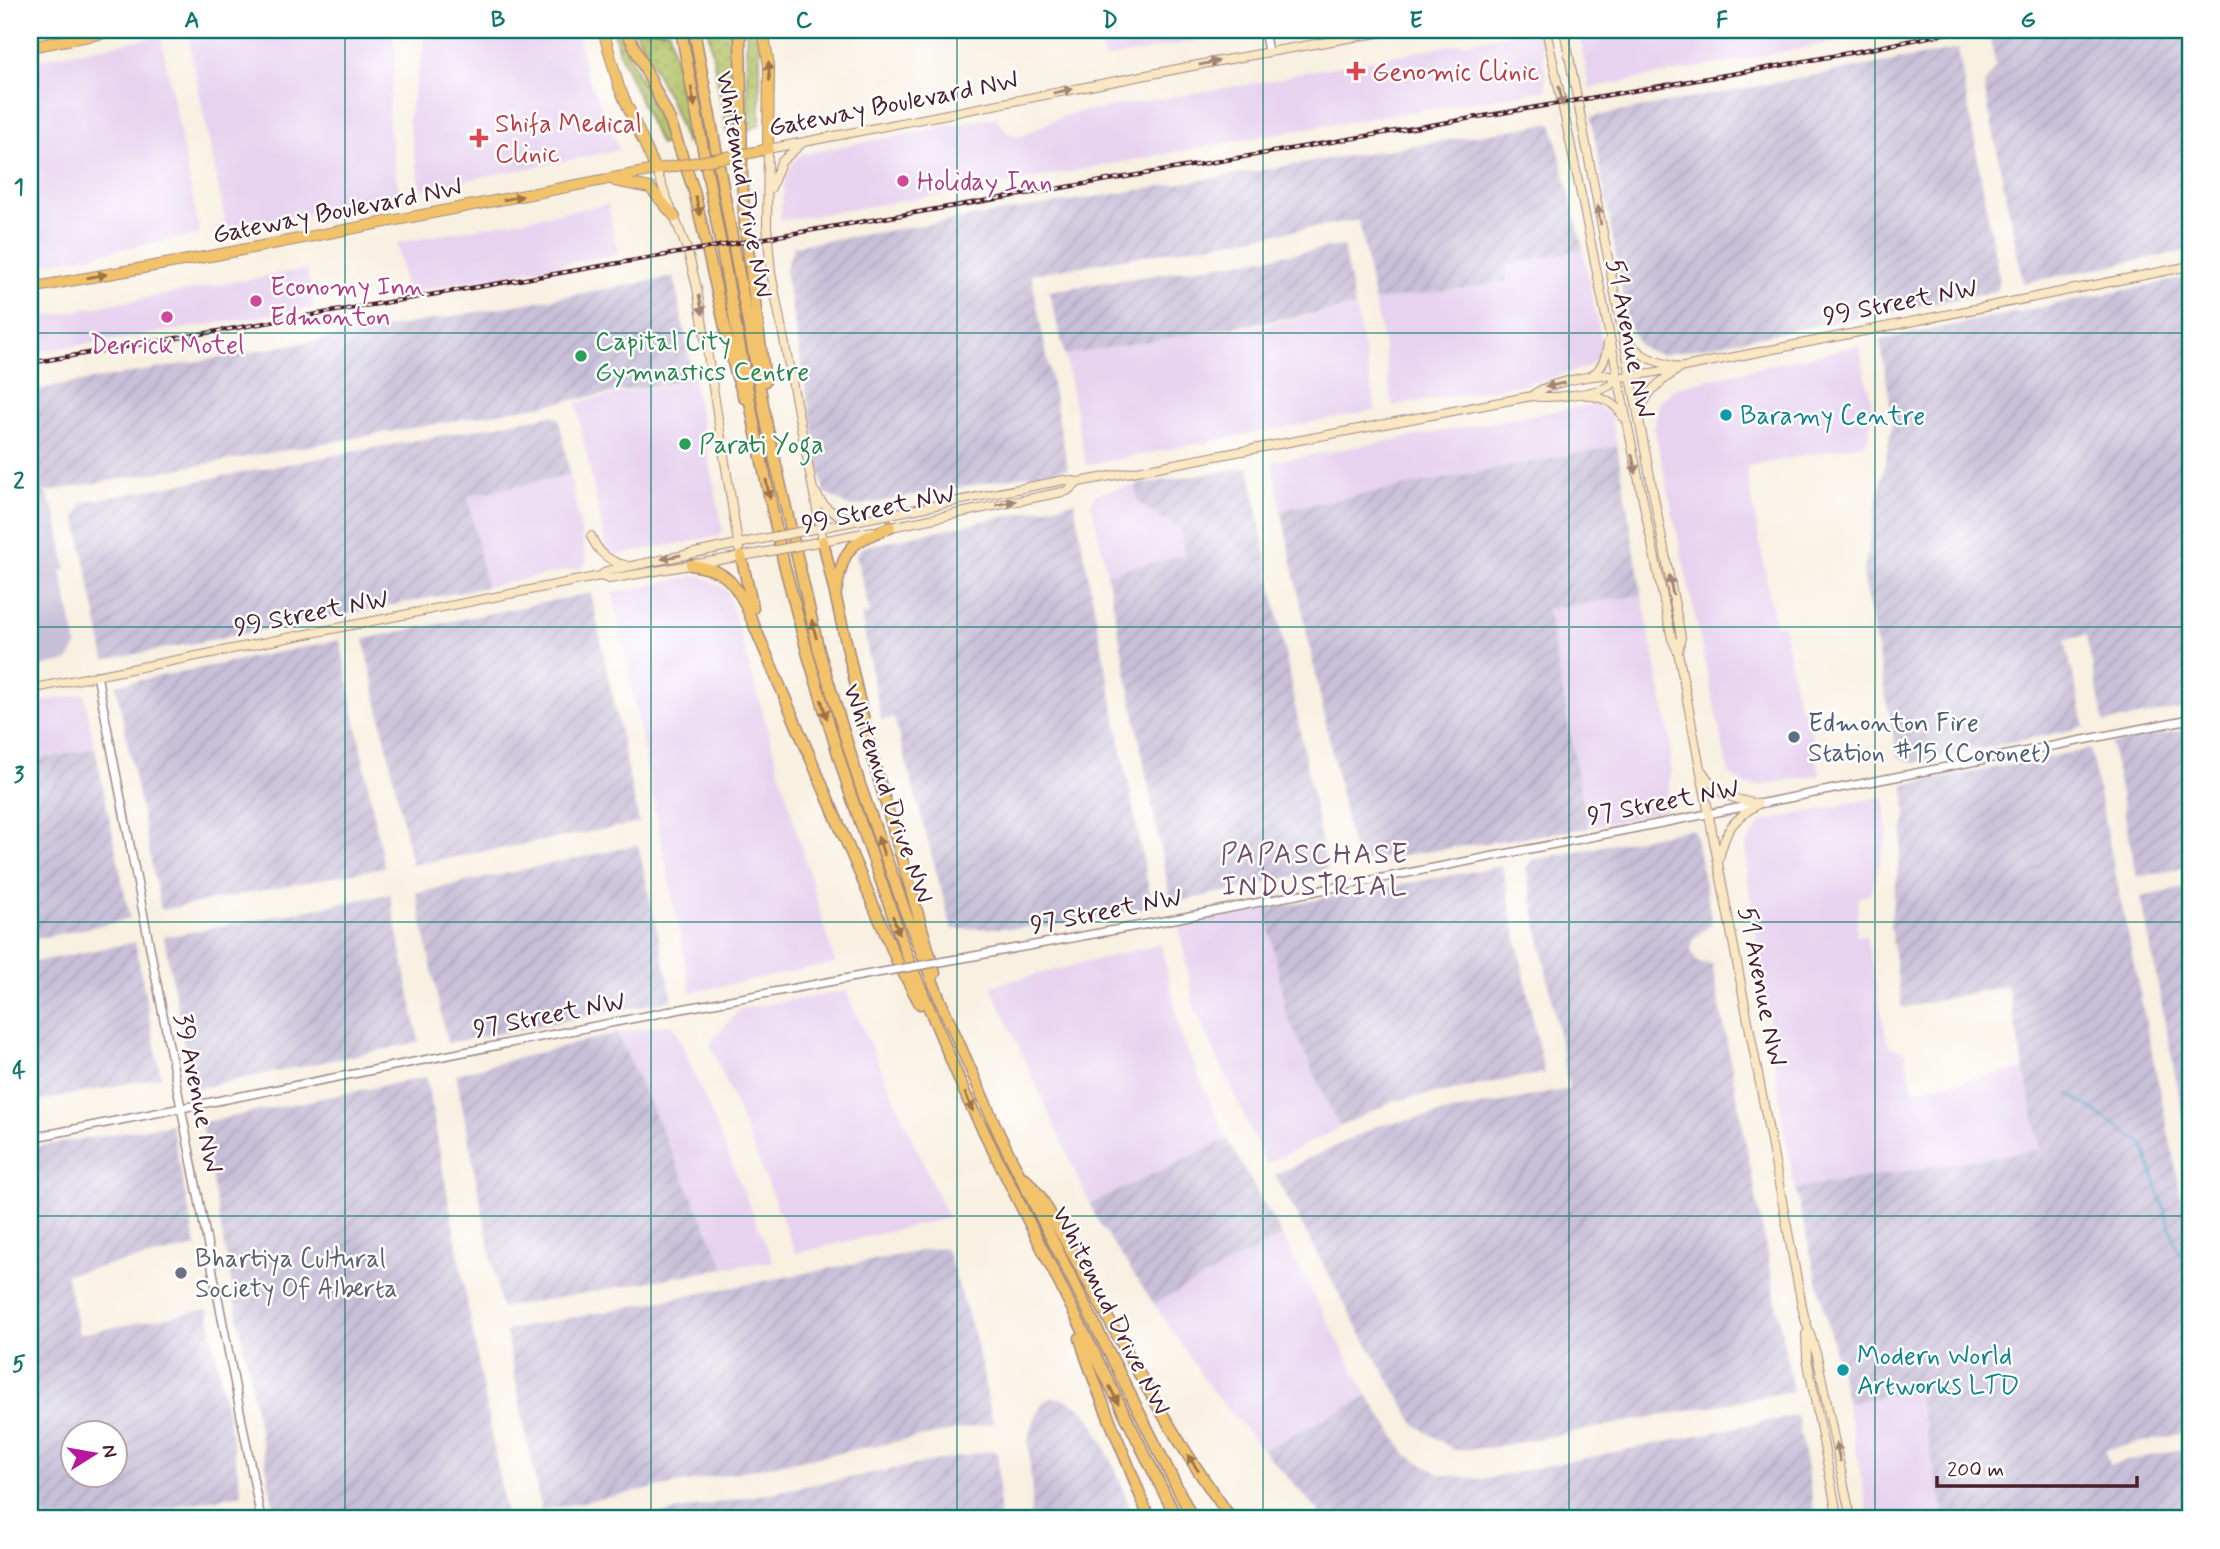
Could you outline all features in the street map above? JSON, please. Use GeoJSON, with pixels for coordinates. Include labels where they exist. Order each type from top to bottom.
{"type":"FeatureCollection","features":[{"type":"Feature","properties":{"kind":"highway"},"geometry":{"type":"LineString","coordinates":[[30,47],[120,30]]}},
{"type":"Feature","properties":{"kind":"highway"},"geometry":{"type":"LineString","coordinates":[[603,30],[620,87],[656,170]]}},
{"type":"Feature","properties":{"kind":"highway"},"geometry":{"type":"LineString","coordinates":[[626,30],[670,120],[694,191],[735,371],[755,429]]}},
{"type":"Feature","properties":{"kind":"highway","name":"Whitemud Drive NW"},"geometry":{"type":"LineString","coordinates":[[681,30],[755,429],[783,560],[833,741],[894,920],[988,1143],[1178,1519]]}},
{"type":"Feature","properties":{"kind":"highway","name":"Whitemud Drive NW"},"geometry":{"type":"LineString","coordinates":[[694,30],[767,426],[811,619],[836,711],[885,858],[940,1000],[1013,1163],[1193,1519]]}},
{"type":"Feature","properties":{"kind":"highway"},"geometry":{"type":"LineString","coordinates":[[740,30],[741,180],[765,376],[767,426]]}},
{"type":"Feature","properties":{"kind":"highway"},"geometry":{"type":"LineString","coordinates":[[764,30],[769,82],[768,149]]}},
{"type":"Feature","properties":{"kind":"highway","name":"Gateway Boulevard NW"},"geometry":{"type":"LineString","coordinates":[[30,288],[768,149]]}},
{"type":"Feature","properties":{"kind":"highway"},"geometry":{"type":"LineString","coordinates":[[607,180],[650,188],[676,217]]}},
{"type":"Feature","properties":{"kind":"highway"},"geometry":{"type":"LineString","coordinates":[[835,598],[841,566],[848,551],[855,542],[890,527]]}},
{"type":"Feature","properties":{"kind":"highway"},"geometry":{"type":"LineString","coordinates":[[823,541],[872,756],[935,971],[940,1000]]}},
{"type":"Feature","properties":{"kind":"highway"},"geometry":{"type":"LineString","coordinates":[[741,556],[754,611],[772,664]]}},
{"type":"Feature","properties":{"kind":"highway"},"geometry":{"type":"LineString","coordinates":[[691,565],[712,568],[731,581],[745,604],[901,969],[942,1039]]}},
{"type":"Feature","properties":{"kind":"highway"},"geometry":{"type":"LineString","coordinates":[[1013,1163],[1040,1196],[1140,1378],[1183,1448],[1232,1519]]}},
{"type":"Feature","properties":{"kind":"highway"},"geometry":{"type":"LineString","coordinates":[[1073,1312],[1091,1373],[1149,1519]]}},
{"type":"Feature","properties":{"kind":"main road","name":"Gateway Boulevard NW"},"geometry":{"type":"LineString","coordinates":[[768,149],[1394,30]]}},
{"type":"Feature","properties":{"kind":"main road","name":"51 Avenue NW"},"geometry":{"type":"LineString","coordinates":[[1546,30],[1701,769],[1806,1327],[1807,1358],[1837,1517]]}},
{"type":"Feature","properties":{"kind":"main road"},"geometry":{"type":"LineString","coordinates":[[1559,30],[1567,42]]}},
{"type":"Feature","properties":{"kind":"main road","name":"51 Avenue NW"},"geometry":{"type":"LineString","coordinates":[[1565,30],[1681,637],[1678,652]]}},
{"type":"Feature","properties":{"kind":"main road"},"geometry":{"type":"LineString","coordinates":[[767,226],[769,198],[778,167],[786,156],[804,142]]}},
{"type":"Feature","properties":{"kind":"main road"},"geometry":{"type":"LineString","coordinates":[[768,149],[767,226],[775,294],[823,541]]}},
{"type":"Feature","properties":{"kind":"main road"},"geometry":{"type":"LineString","coordinates":[[656,170],[689,256],[704,319],[741,556]]}},
{"type":"Feature","properties":{"kind":"main road","name":"99 Street NW"},"geometry":{"type":"LineString","coordinates":[[1532,396],[1546,387],[1580,380],[1606,375],[1617,378],[1679,368],[2190,265]]}},
{"type":"Feature","properties":{"kind":"main road"},"geometry":{"type":"LineString","coordinates":[[1621,330],[1630,344],[1649,360],[1679,368]]}},
{"type":"Feature","properties":{"kind":"main road"},"geometry":{"type":"LineString","coordinates":[[1580,380],[1596,373],[1600,368],[1609,339]]}},
{"type":"Feature","properties":{"kind":"main road"},"geometry":{"type":"LineString","coordinates":[[1640,427],[1644,400],[1659,383],[1679,368]]}},
{"type":"Feature","properties":{"kind":"main road","name":"99 Street NW"},"geometry":{"type":"LineString","coordinates":[[30,689],[600,576],[607,571],[631,565],[937,503],[1064,480],[1079,482],[1532,396],[1546,399],[1579,393],[1609,386],[1617,378]]}},
{"type":"Feature","properties":{"kind":"main road"},"geometry":{"type":"LineString","coordinates":[[1579,393],[1609,401],[1626,421]]}},
{"type":"Feature","properties":{"kind":"main road","name":"99 Street NW"},"geometry":{"type":"LineString","coordinates":[[600,576],[609,579],[823,541],[1067,491],[1079,482]]}},
{"type":"Feature","properties":{"kind":"main road"},"geometry":{"type":"LineString","coordinates":[[813,487],[830,511],[839,516],[860,520]]}},
{"type":"Feature","properties":{"kind":"main road"},"geometry":{"type":"LineString","coordinates":[[591,536],[597,548],[607,558],[631,565]]}},
{"type":"Feature","properties":{"kind":"main road"},"geometry":{"type":"LineString","coordinates":[[1701,769],[1724,794],[1734,800],[1758,804]]}},
{"type":"Feature","properties":{"kind":"main road"},"geometry":{"type":"LineString","coordinates":[[1718,862],[1725,834],[1730,826],[1736,818],[1758,804]]}},
{"type":"Feature","properties":{"kind":"main road","name":"51 Avenue NW"},"geometry":{"type":"LineString","coordinates":[[1806,1327],[1817,1356],[1851,1519]]}},
{"type":"Feature","properties":{"kind":"street"},"geometry":{"type":"LineString","coordinates":[[1264,30],[1268,52]]}},
{"type":"Feature","properties":{"kind":"street","name":"39 Avenue NW"},"geometry":{"type":"LineString","coordinates":[[97,676],[261,1519]]}},
{"type":"Feature","properties":{"kind":"street","name":"97 Street NW"},"geometry":{"type":"LineString","coordinates":[[30,1138],[676,1010],[1186,916],[2190,719]]}},
{"type":"Feature","properties":{"kind":"shaded area"},"geometry":{"type":"Polygon","coordinates":[[[392,30],[396,53],[388,117],[399,195],[227,230],[187,32],[392,30]]]}},
{"type":"Feature","properties":{"kind":"shaded area"},"geometry":{"type":"Polygon","coordinates":[[[423,30],[577,30],[586,72],[620,150],[421,189],[408,120],[424,42],[423,30]]]}},
{"type":"Feature","properties":{"kind":"shaded area"},"geometry":{"type":"Polygon","coordinates":[[[1098,30],[1249,30],[1104,59],[1098,30]]]}},
{"type":"Feature","properties":{"kind":"shaded area"},"geometry":{"type":"Polygon","coordinates":[[[1533,30],[1542,36],[1546,90],[1295,130],[1009,183],[780,221],[785,178],[792,163],[802,154],[996,117],[1007,132],[1023,136],[1069,114],[1285,78],[1294,74],[1533,30]]]}},
{"type":"Feature","properties":{"kind":"shaded area"},"geometry":{"type":"Polygon","coordinates":[[[1579,30],[1901,30],[1589,88],[1579,30]]]}},
{"type":"Feature","properties":{"kind":"shaded area"},"geometry":{"type":"Polygon","coordinates":[[[2026,30],[2190,30],[2190,250],[2023,283],[1984,85],[1996,66],[1990,39],[2026,30]]]}},
{"type":"Feature","properties":{"kind":"shaded area"},"geometry":{"type":"Polygon","coordinates":[[[161,36],[200,234],[30,267],[30,61],[161,36]]]}},
{"type":"Feature","properties":{"kind":"shaded area"},"geometry":{"type":"Polygon","coordinates":[[[1958,49],[1999,278],[1997,291],[1662,355],[1639,345],[1627,318],[1591,117],[1958,49]]]}},
{"type":"Feature","properties":{"kind":"shaded area"},"geometry":{"type":"Polygon","coordinates":[[[1552,123],[1583,249],[1507,265],[1506,282],[1374,301],[1359,220],[1031,274],[1068,468],[850,507],[824,492],[785,270],[794,246],[1552,123]]]}},
{"type":"Feature","properties":{"kind":"shaded area"},"geometry":{"type":"Polygon","coordinates":[[[608,204],[618,254],[406,293],[397,243],[608,204]]]}},
{"type":"Feature","properties":{"kind":"shaded area"},"geometry":{"type":"Polygon","coordinates":[[[1343,246],[1355,307],[1065,355],[1049,291],[1343,246]]]}},
{"type":"Feature","properties":{"kind":"shaded area"},"geometry":{"type":"Polygon","coordinates":[[[1583,249],[1602,344],[1598,359],[1587,367],[1542,381],[1392,406],[1383,341],[1374,301],[1506,282],[1506,265],[1583,249]]]}},
{"type":"Feature","properties":{"kind":"shaded area"},"geometry":{"type":"Polygon","coordinates":[[[307,269],[314,308],[30,353],[30,319],[307,269]]]}},
{"type":"Feature","properties":{"kind":"shaded area"},"geometry":{"type":"Polygon","coordinates":[[[674,277],[693,379],[45,492],[30,419],[30,391],[674,277]]]}},
{"type":"Feature","properties":{"kind":"shaded area"},"geometry":{"type":"Polygon","coordinates":[[[2190,277],[2190,707],[2104,723],[2086,635],[2065,640],[2085,727],[1914,763],[1897,756],[1863,575],[1893,421],[1880,340],[2190,277]]]}},
{"type":"Feature","properties":{"kind":"shaded area"},"geometry":{"type":"Polygon","coordinates":[[[1355,307],[1376,410],[1086,465],[1065,355],[1169,337],[1253,327],[1355,307]]]}},
{"type":"Feature","properties":{"kind":"shaded area"},"geometry":{"type":"Polygon","coordinates":[[[1859,345],[1873,410],[1867,443],[1746,467],[1775,625],[1783,624],[1799,707],[1806,706],[1820,775],[1756,786],[1745,785],[1729,774],[1654,426],[1660,402],[1677,387],[1859,345]]]}},
{"type":"Feature","properties":{"kind":"shaded area"},"geometry":{"type":"Polygon","coordinates":[[[693,379],[723,531],[719,536],[617,555],[606,547],[576,403],[693,379]]]}},
{"type":"Feature","properties":{"kind":"shaded area"},"geometry":{"type":"Polygon","coordinates":[[[1594,404],[1610,413],[1617,446],[1371,496],[1281,510],[1272,462],[1594,404]]]}},
{"type":"Feature","properties":{"kind":"shaded area"},"geometry":{"type":"Polygon","coordinates":[[[553,415],[559,419],[570,475],[468,496],[486,587],[105,660],[76,517],[83,502],[553,415]]]}},
{"type":"Feature","properties":{"kind":"shaded area"},"geometry":{"type":"Polygon","coordinates":[[[30,419],[45,492],[56,513],[66,569],[61,571],[77,646],[68,661],[30,669],[30,419]]]}},
{"type":"Feature","properties":{"kind":"shaded area"},"geometry":{"type":"Polygon","coordinates":[[[1617,446],[1642,595],[1547,609],[1588,828],[1355,862],[1281,510],[1617,446]]]}},
{"type":"Feature","properties":{"kind":"shaded area"},"geometry":{"type":"Polygon","coordinates":[[[1249,467],[1327,870],[1171,903],[1107,573],[1184,555],[1181,530],[1138,503],[1135,485],[1249,467]]]}},
{"type":"Feature","properties":{"kind":"shaded area"},"geometry":{"type":"Polygon","coordinates":[[[570,475],[587,561],[582,567],[486,587],[468,496],[570,475]]]}},
{"type":"Feature","properties":{"kind":"shaded area"},"geometry":{"type":"Polygon","coordinates":[[[1135,485],[1138,503],[1181,530],[1184,555],[1107,573],[1091,503],[1095,494],[1135,485]]]}},
{"type":"Feature","properties":{"kind":"shaded area"},"geometry":{"type":"Polygon","coordinates":[[[1074,502],[1152,906],[1044,927],[952,929],[894,718],[881,720],[861,615],[870,613],[856,555],[862,547],[1074,502]]]}},
{"type":"Feature","properties":{"kind":"shaded area"},"geometry":{"type":"Polygon","coordinates":[[[700,575],[727,590],[835,963],[691,992],[613,593],[700,575]]]}},
{"type":"Feature","properties":{"kind":"shaded area"},"geometry":{"type":"Polygon","coordinates":[[[591,593],[639,823],[412,865],[364,639],[591,593]]]}},
{"type":"Feature","properties":{"kind":"shaded area"},"geometry":{"type":"Polygon","coordinates":[[[1642,595],[1671,742],[1671,768],[1665,810],[1588,828],[1547,609],[1642,595]]]}},
{"type":"Feature","properties":{"kind":"shaded area"},"geometry":{"type":"Polygon","coordinates":[[[340,640],[384,867],[161,910],[116,685],[340,640]]]}},
{"type":"Feature","properties":{"kind":"shaded area"},"geometry":{"type":"Polygon","coordinates":[[[84,694],[95,748],[30,761],[30,704],[84,694]]]}},
{"type":"Feature","properties":{"kind":"shaded area"},"geometry":{"type":"Polygon","coordinates":[[[2190,729],[2190,867],[2137,877],[2111,744],[2190,729]]]}},
{"type":"Feature","properties":{"kind":"shaded area"},"geometry":{"type":"Polygon","coordinates":[[[95,748],[130,919],[30,940],[30,761],[95,748]]]}},
{"type":"Feature","properties":{"kind":"shaded area"},"geometry":{"type":"Polygon","coordinates":[[[2090,749],[2190,1229],[2190,1432],[2105,1450],[2109,1465],[2190,1447],[2190,1519],[1945,1519],[1917,1391],[1847,1403],[1795,1189],[2040,1149],[2007,985],[1902,1008],[1890,925],[1906,812],[1904,785],[2090,749]]]}},
{"type":"Feature","properties":{"kind":"shaded area"},"geometry":{"type":"Polygon","coordinates":[[[1884,796],[1888,833],[1871,892],[1858,898],[1856,936],[1866,935],[1888,1045],[1905,1052],[1913,1090],[2023,1069],[2040,1149],[1795,1189],[1746,867],[1746,844],[1761,822],[1884,796]]]}},
{"type":"Feature","properties":{"kind":"shaded area"},"geometry":{"type":"Polygon","coordinates":[[[1690,829],[1695,832],[1712,923],[1693,939],[1691,952],[1698,963],[1712,964],[1793,1391],[1488,1448],[1454,1450],[1415,1424],[1351,1316],[1275,1175],[1377,1126],[1569,1089],[1526,867],[1532,860],[1690,829]]]}},
{"type":"Feature","properties":{"kind":"shaded area"},"geometry":{"type":"Polygon","coordinates":[[[638,845],[673,1000],[447,1043],[416,893],[638,845]]]}},
{"type":"Feature","properties":{"kind":"shaded area"},"geometry":{"type":"Polygon","coordinates":[[[1502,866],[1544,1073],[1394,1101],[1339,1127],[1286,1014],[1266,909],[1502,866]]]}},
{"type":"Feature","properties":{"kind":"shaded area"},"geometry":{"type":"Polygon","coordinates":[[[2190,887],[2190,1152],[2141,897],[2190,887]]]}},
{"type":"Feature","properties":{"kind":"shaded area"},"geometry":{"type":"Polygon","coordinates":[[[390,894],[419,1042],[193,1089],[164,937],[390,894]]]}},
{"type":"Feature","properties":{"kind":"shaded area"},"geometry":{"type":"Polygon","coordinates":[[[1266,909],[1286,1014],[1339,1128],[1266,1164],[1195,1009],[1179,926],[1266,909]]]}},
{"type":"Feature","properties":{"kind":"shaded area"},"geometry":{"type":"Polygon","coordinates":[[[135,942],[161,1077],[30,1103],[30,963],[135,942]]]}},
{"type":"Feature","properties":{"kind":"shaded area"},"geometry":{"type":"Polygon","coordinates":[[[1161,944],[1182,1038],[1227,1139],[1090,1204],[991,986],[1161,944]]]}},
{"type":"Feature","properties":{"kind":"shaded area"},"geometry":{"type":"Polygon","coordinates":[[[846,991],[948,1218],[796,1253],[710,1043],[740,1009],[846,991]]]}},
{"type":"Feature","properties":{"kind":"shaded area"},"geometry":{"type":"Polygon","coordinates":[[[673,1024],[773,1261],[725,1268],[617,1033],[673,1024]]]}},
{"type":"Feature","properties":{"kind":"shaded area"},"geometry":{"type":"Polygon","coordinates":[[[617,1033],[725,1268],[501,1308],[456,1074],[617,1033]]]}},
{"type":"Feature","properties":{"kind":"shaded area"},"geometry":{"type":"Polygon","coordinates":[[[426,1077],[507,1519],[276,1519],[201,1123],[426,1077]]]}},
{"type":"Feature","properties":{"kind":"shaded area"},"geometry":{"type":"Polygon","coordinates":[[[171,1124],[196,1247],[66,1274],[79,1334],[208,1309],[242,1494],[111,1519],[45,1519],[30,1440],[30,1148],[171,1124]]]}},
{"type":"Feature","properties":{"kind":"shaded area"},"geometry":{"type":"Polygon","coordinates":[[[1227,1139],[1282,1236],[1154,1304],[1097,1220],[1090,1204],[1227,1139]]]}},
{"type":"Feature","properties":{"kind":"shaded area"},"geometry":{"type":"Polygon","coordinates":[[[1282,1236],[1368,1396],[1263,1450],[1212,1391],[1154,1304],[1282,1236]]]}},
{"type":"Feature","properties":{"kind":"shaded area"},"geometry":{"type":"Polygon","coordinates":[[[942,1247],[947,1251],[975,1336],[993,1423],[541,1510],[506,1333],[508,1330],[942,1247]]]}},
{"type":"Feature","properties":{"kind":"shaded area"},"geometry":{"type":"Polygon","coordinates":[[[1917,1391],[1945,1519],[1869,1519],[1847,1403],[1917,1391]]]}},
{"type":"Feature","properties":{"kind":"shaded area"},"geometry":{"type":"Polygon","coordinates":[[[1368,1396],[1407,1455],[1440,1474],[1482,1479],[1797,1415],[1816,1519],[1326,1519],[1263,1450],[1368,1396]]]}},
{"type":"Feature","properties":{"kind":"shaded area"},"geometry":{"type":"Polygon","coordinates":[[[1050,1397],[1064,1399],[1080,1407],[1091,1419],[1116,1470],[1134,1519],[1030,1519],[1032,1493],[1028,1443],[1036,1416],[1050,1397]]]}},
{"type":"Feature","properties":{"kind":"shaded area"},"geometry":{"type":"Polygon","coordinates":[[[993,1450],[998,1454],[999,1519],[633,1519],[993,1450]]]}},
{"type":"Feature","properties":{"kind":"green space"},"geometry":{"type":"Polygon","coordinates":[[[614,30],[618,30],[669,142],[660,145],[618,50],[614,30]]]}},
{"type":"Feature","properties":{"kind":"green space"},"geometry":{"type":"Polygon","coordinates":[[[634,30],[669,30],[691,139],[686,143],[669,98],[634,30]]]}},
{"type":"Feature","properties":{"kind":"green space"},"geometry":{"type":"Polygon","coordinates":[[[708,30],[734,30],[733,132],[727,133],[708,30]]]}},
{"type":"Feature","properties":{"kind":"green space"},"geometry":{"type":"Polygon","coordinates":[[[746,30],[756,30],[760,45],[760,124],[748,131],[746,30]]]}},
{"type":"Feature","properties":{"kind":"waterway"},"geometry":{"type":"LineString","coordinates":[[2069,1094],[2143,1144],[2178,1251],[2190,1263]]}},
{"type":"Feature","properties":{"kind":"railway"},"geometry":{"type":"LineString","coordinates":[[30,363],[1773,67],[1962,30]]}},
{"type":"Feature","properties":{"kind":"place","name":"Genomic Clinic"},"geometry":{"type":"Point","coordinates":[1356,71]}},
{"type":"Feature","properties":{"kind":"place","name":"Shifa Medical Clinic"},"geometry":{"type":"Point","coordinates":[479,138]}},
{"type":"Feature","properties":{"kind":"place","name":"Holiday Inn"},"geometry":{"type":"Point","coordinates":[903,181]}},
{"type":"Feature","properties":{"kind":"place","name":"Economy Inn Edmonton"},"geometry":{"type":"Point","coordinates":[256,301]}},
{"type":"Feature","properties":{"kind":"place","name":"Derrick Motel"},"geometry":{"type":"Point","coordinates":[167,317]}},
{"type":"Feature","properties":{"kind":"place","name":"Capital City Gymnastics Centre"},"geometry":{"type":"Point","coordinates":[581,356]}},
{"type":"Feature","properties":{"kind":"place","name":"Baramy Centre"},"geometry":{"type":"Point","coordinates":[1726,415]}},
{"type":"Feature","properties":{"kind":"place","name":"Parati Yoga"},"geometry":{"type":"Point","coordinates":[685,444]}},
{"type":"Feature","properties":{"kind":"place","name":"Edmonton Fire Station #15 (Coronet)"},"geometry":{"type":"Point","coordinates":[1794,737]}},
{"type":"Feature","properties":{"kind":"place","name":"Bhartiya Cultural Society Of Alberta"},"geometry":{"type":"Point","coordinates":[181,1273]}},
{"type":"Feature","properties":{"kind":"place","name":"Modern World Artworks LTD"},"geometry":{"type":"Point","coordinates":[1843,1370]}},
{"type":"Feature","properties":{"kind":"district","name":"PAPASCHASE INDUSTRIAL"},"geometry":{"type":"Point","coordinates":[1315,869]}}]}
